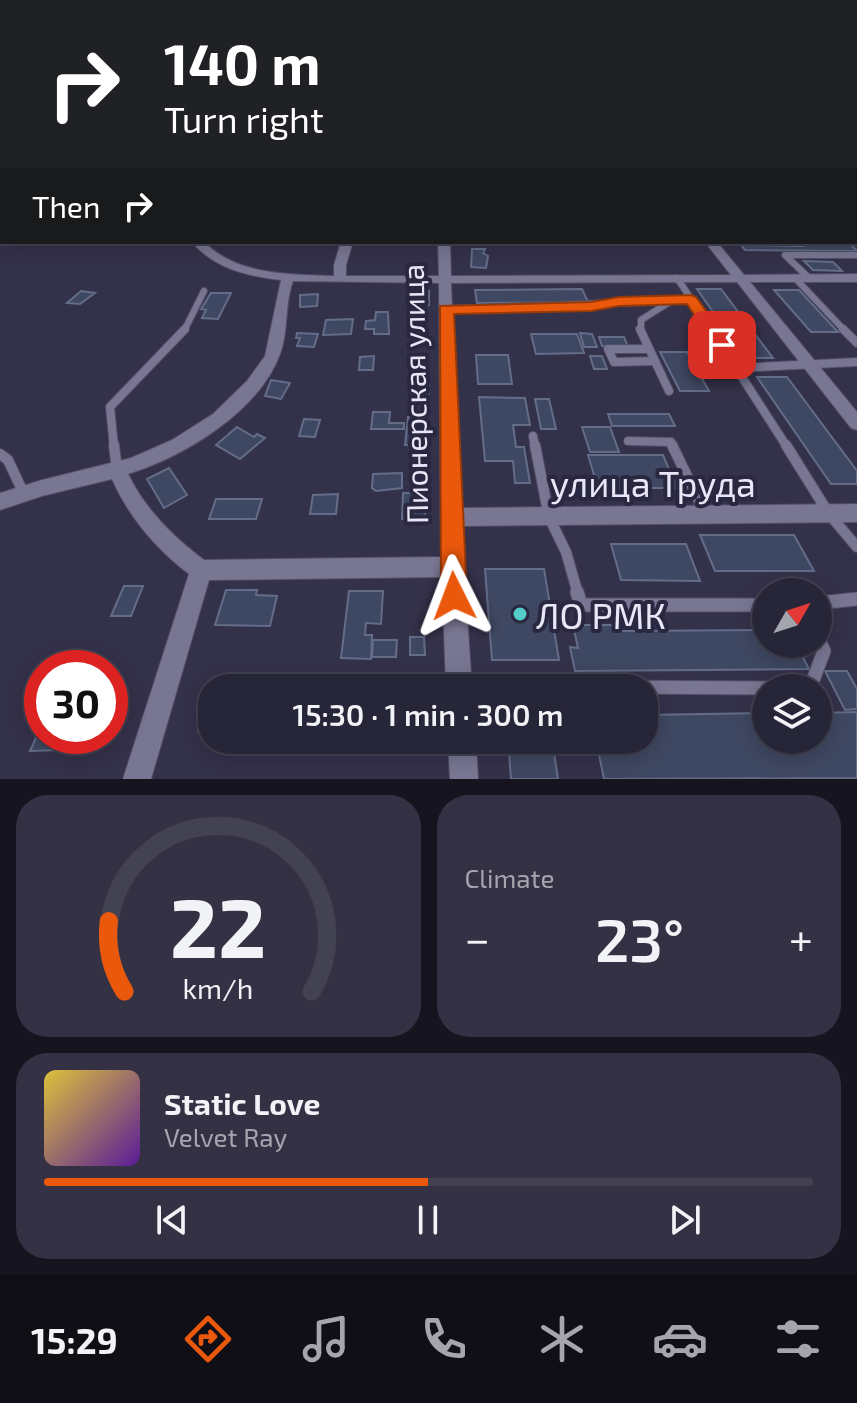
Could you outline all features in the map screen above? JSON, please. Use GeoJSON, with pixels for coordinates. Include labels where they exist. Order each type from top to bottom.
{"type":"FeatureCollection","features":[{"type":"Feature","properties":{"kind":"street"},"geometry":{"type":"LineString","coordinates":[[199,244],[206,254],[219,262],[289,277],[340,280],[857,278]]}},
{"type":"Feature","properties":{"kind":"street"},"geometry":{"type":"LineString","coordinates":[[340,280],[340,265],[346,244]]}},
{"type":"Feature","properties":{"kind":"street","name":"Пионерская улица"},"geometry":{"type":"LineString","coordinates":[[444,244],[450,517],[458,674]]}},
{"type":"Feature","properties":{"kind":"street"},"geometry":{"type":"LineString","coordinates":[[713,244],[857,424]]}},
{"type":"Feature","properties":{"kind":"street"},"geometry":{"type":"LineString","coordinates":[[0,502],[23,492],[117,470],[185,441],[220,417],[268,365],[289,277]]}},
{"type":"Feature","properties":{"kind":"street"},"geometry":{"type":"LineString","coordinates":[[117,470],[126,493],[170,549],[201,570],[452,567]]}},
{"type":"Feature","properties":{"kind":"street","name":"улица Труда"},"geometry":{"type":"LineString","coordinates":[[450,517],[857,513]]}},
{"type":"Feature","properties":{"kind":"street"},"geometry":{"type":"LineString","coordinates":[[137,779],[201,570]]}},
{"type":"Feature","properties":{"kind":"street"},"geometry":{"type":"LineString","coordinates":[[463,754],[464,779]]}},
{"type":"Feature","properties":{"kind":"lane"},"geometry":{"type":"LineString","coordinates":[[857,255],[785,255],[857,343]]}},
{"type":"Feature","properties":{"kind":"lane"},"geometry":{"type":"LineString","coordinates":[[677,278],[738,368],[829,514],[857,547]]}},
{"type":"Feature","properties":{"kind":"lane"},"geometry":{"type":"LineString","coordinates":[[117,470],[110,407],[121,392],[182,334],[204,291]]}},
{"type":"Feature","properties":{"kind":"lane"},"geometry":{"type":"LineString","coordinates":[[446,309],[591,307],[619,302],[691,300]]}},
{"type":"Feature","properties":{"kind":"lane"},"geometry":{"type":"LineString","coordinates":[[669,391],[640,329],[641,320],[672,301]]}},
{"type":"Feature","properties":{"kind":"lane"},"geometry":{"type":"LineString","coordinates":[[649,349],[608,349],[614,362],[655,361]]}},
{"type":"Feature","properties":{"kind":"lane"},"geometry":{"type":"LineString","coordinates":[[738,368],[857,362]]}},
{"type":"Feature","properties":{"kind":"lane"},"geometry":{"type":"LineString","coordinates":[[533,436],[549,517],[566,552],[581,605],[752,605]]}},
{"type":"Feature","properties":{"kind":"lane"},"geometry":{"type":"LineString","coordinates":[[628,441],[671,442],[707,516]]}},
{"type":"Feature","properties":{"kind":"lane"},"geometry":{"type":"LineString","coordinates":[[0,454],[8,460],[23,492]]}},
{"type":"Feature","properties":{"kind":"lane"},"geometry":{"type":"LineString","coordinates":[[832,602],[857,599]]}},
{"type":"Feature","properties":{"kind":"lane"},"geometry":{"type":"LineString","coordinates":[[658,688],[752,688]]}},
{"type":"Feature","properties":{"kind":"building"},"geometry":{"type":"Polygon","coordinates":[[[802,244],[850,244],[857,251],[745,250],[741,245],[803,246],[802,244]]]}},
{"type":"Feature","properties":{"kind":"building"},"geometry":{"type":"Polygon","coordinates":[[[472,249],[485,249],[483,253],[488,256],[486,268],[471,267],[472,249]]]}},
{"type":"Feature","properties":{"kind":"building"},"geometry":{"type":"Polygon","coordinates":[[[804,261],[833,262],[842,271],[813,270],[804,261]]]}},
{"type":"Feature","properties":{"kind":"building"},"geometry":{"type":"Polygon","coordinates":[[[582,289],[588,302],[477,303],[475,290],[582,289]]]}},
{"type":"Feature","properties":{"kind":"building"},"geometry":{"type":"Polygon","coordinates":[[[697,289],[721,289],[773,358],[745,358],[697,289]]]}},
{"type":"Feature","properties":{"kind":"building"},"geometry":{"type":"Polygon","coordinates":[[[774,290],[799,290],[838,332],[811,332],[774,290]]]}},
{"type":"Feature","properties":{"kind":"building"},"geometry":{"type":"Polygon","coordinates":[[[81,291],[95,293],[80,304],[67,303],[81,291]]]}},
{"type":"Feature","properties":{"kind":"building"},"geometry":{"type":"Polygon","coordinates":[[[415,291],[429,291],[429,305],[414,305],[415,291]]]}},
{"type":"Feature","properties":{"kind":"building"},"geometry":{"type":"Polygon","coordinates":[[[211,293],[231,293],[218,319],[202,318],[206,310],[201,309],[211,293]]]}},
{"type":"Feature","properties":{"kind":"building"},"geometry":{"type":"Polygon","coordinates":[[[318,294],[317,306],[300,307],[300,295],[318,294]]]}},
{"type":"Feature","properties":{"kind":"building"},"geometry":{"type":"Polygon","coordinates":[[[376,312],[388,312],[389,334],[374,334],[374,329],[365,329],[366,321],[375,320],[376,312]]]}},
{"type":"Feature","properties":{"kind":"building"},"geometry":{"type":"Polygon","coordinates":[[[353,319],[351,334],[323,335],[326,320],[353,319]]]}},
{"type":"Feature","properties":{"kind":"building"},"geometry":{"type":"Polygon","coordinates":[[[297,333],[318,334],[314,347],[297,346],[300,338],[296,338],[297,333]]]}},
{"type":"Feature","properties":{"kind":"building"},"geometry":{"type":"Polygon","coordinates":[[[580,333],[592,334],[597,347],[584,347],[580,333]]]}},
{"type":"Feature","properties":{"kind":"building"},"geometry":{"type":"Polygon","coordinates":[[[531,334],[577,334],[584,353],[536,354],[531,334]]]}},
{"type":"Feature","properties":{"kind":"building"},"geometry":{"type":"Polygon","coordinates":[[[599,337],[624,337],[628,347],[602,346],[599,337]]]}},
{"type":"Feature","properties":{"kind":"building"},"geometry":{"type":"Polygon","coordinates":[[[660,352],[687,352],[709,391],[680,391],[660,352]]]}},
{"type":"Feature","properties":{"kind":"building"},"geometry":{"type":"Polygon","coordinates":[[[476,355],[508,355],[512,384],[478,384],[476,355]]]}},
{"type":"Feature","properties":{"kind":"building"},"geometry":{"type":"Polygon","coordinates":[[[374,356],[373,370],[359,370],[360,357],[374,356]]]}},
{"type":"Feature","properties":{"kind":"building"},"geometry":{"type":"Polygon","coordinates":[[[590,356],[602,356],[607,369],[594,369],[590,356]]]}},
{"type":"Feature","properties":{"kind":"building"},"geometry":{"type":"Polygon","coordinates":[[[757,377],[787,377],[857,471],[857,484],[831,484],[757,377]]]}},
{"type":"Feature","properties":{"kind":"building"},"geometry":{"type":"Polygon","coordinates":[[[271,380],[290,383],[281,399],[265,396],[271,380]]]}},
{"type":"Feature","properties":{"kind":"building"},"geometry":{"type":"Polygon","coordinates":[[[412,380],[429,380],[428,402],[411,402],[412,380]]]}},
{"type":"Feature","properties":{"kind":"building"},"geometry":{"type":"Polygon","coordinates":[[[479,397],[525,398],[530,425],[513,425],[516,447],[524,447],[530,483],[515,483],[513,461],[485,461],[479,397]]]}},
{"type":"Feature","properties":{"kind":"building"},"geometry":{"type":"Polygon","coordinates":[[[535,399],[549,399],[556,429],[541,429],[535,399]]]}},
{"type":"Feature","properties":{"kind":"building"},"geometry":{"type":"Polygon","coordinates":[[[373,412],[390,412],[389,423],[404,423],[404,429],[371,429],[373,412]]]}},
{"type":"Feature","properties":{"kind":"building"},"geometry":{"type":"Polygon","coordinates":[[[608,414],[669,414],[675,426],[612,426],[608,414]]]}},
{"type":"Feature","properties":{"kind":"building"},"geometry":{"type":"Polygon","coordinates":[[[408,417],[423,417],[422,426],[427,426],[426,446],[405,445],[408,417]]]}},
{"type":"Feature","properties":{"kind":"building"},"geometry":{"type":"Polygon","coordinates":[[[304,419],[320,420],[315,437],[299,436],[304,419]]]}},
{"type":"Feature","properties":{"kind":"building"},"geometry":{"type":"Polygon","coordinates":[[[237,427],[254,437],[257,434],[265,438],[240,459],[216,445],[237,427]]]}},
{"type":"Feature","properties":{"kind":"building"},"geometry":{"type":"Polygon","coordinates":[[[582,427],[610,427],[619,452],[590,452],[582,427]]]}},
{"type":"Feature","properties":{"kind":"building"},"geometry":{"type":"Polygon","coordinates":[[[588,455],[663,455],[677,488],[598,488],[588,455]]]}},
{"type":"Feature","properties":{"kind":"building"},"geometry":{"type":"Polygon","coordinates":[[[169,468],[187,495],[164,508],[147,479],[169,468]]]}},
{"type":"Feature","properties":{"kind":"building"},"geometry":{"type":"Polygon","coordinates":[[[402,473],[402,488],[376,491],[372,488],[373,474],[402,473]]]}},
{"type":"Feature","properties":{"kind":"building"},"geometry":{"type":"Polygon","coordinates":[[[403,493],[425,493],[425,519],[402,519],[403,493]]]}},
{"type":"Feature","properties":{"kind":"building"},"geometry":{"type":"Polygon","coordinates":[[[338,494],[336,514],[310,514],[313,495],[338,494]]]}},
{"type":"Feature","properties":{"kind":"building"},"geometry":{"type":"Polygon","coordinates":[[[216,499],[262,499],[256,519],[209,519],[216,499]]]}},
{"type":"Feature","properties":{"kind":"building"},"geometry":{"type":"Polygon","coordinates":[[[700,535],[794,535],[814,571],[715,571],[700,535]]]}},
{"type":"Feature","properties":{"kind":"building"},"geometry":{"type":"Polygon","coordinates":[[[611,544],[686,544],[700,581],[621,580],[611,544]]]}},
{"type":"Feature","properties":{"kind":"building","name":"ЛО РМК"},"geometry":{"type":"Polygon","coordinates":[[[485,569],[544,569],[559,660],[492,660],[485,569]]]}},
{"type":"Feature","properties":{"kind":"building"},"geometry":{"type":"Polygon","coordinates":[[[124,586],[143,586],[131,616],[111,616],[124,586]]]}},
{"type":"Feature","properties":{"kind":"building"},"geometry":{"type":"Polygon","coordinates":[[[226,590],[257,590],[256,595],[277,596],[270,626],[215,625],[226,590]]]}},
{"type":"Feature","properties":{"kind":"building"},"geometry":{"type":"Polygon","coordinates":[[[349,591],[383,591],[381,624],[366,623],[365,635],[372,635],[371,659],[341,658],[349,591]]]}},
{"type":"Feature","properties":{"kind":"building"},"geometry":{"type":"Polygon","coordinates":[[[573,625],[619,625],[620,631],[752,630],[752,658],[803,658],[809,669],[575,671],[570,647],[578,648],[573,625]]]}},
{"type":"Feature","properties":{"kind":"building"},"geometry":{"type":"Polygon","coordinates":[[[410,637],[424,637],[425,655],[410,655],[410,637]]]}},
{"type":"Feature","properties":{"kind":"building"},"geometry":{"type":"Polygon","coordinates":[[[373,640],[397,640],[396,657],[372,657],[373,640]]]}},
{"type":"Feature","properties":{"kind":"building"},"geometry":{"type":"Polygon","coordinates":[[[825,671],[847,671],[857,689],[857,709],[845,710],[832,685],[832,674],[825,671]]]}},
{"type":"Feature","properties":{"kind":"building"},"geometry":{"type":"Polygon","coordinates":[[[857,712],[857,778],[604,779],[599,754],[658,754],[658,715],[752,713],[752,754],[832,754],[832,713],[857,712]]]}},
{"type":"Feature","properties":{"kind":"building"},"geometry":{"type":"Polygon","coordinates":[[[509,754],[554,754],[558,779],[511,779],[509,754]]]}},
{"type":"Feature","properties":{"kind":"place","name":"ЛО РМК"},"geometry":{"type":"Point","coordinates":[520,614]}},
{"type":"Feature","properties":{"kind":"route"},"geometry":{"type":"LineString","coordinates":[[454,596],[446,309],[591,307],[619,302],[691,300],[722,345]]}}]}
